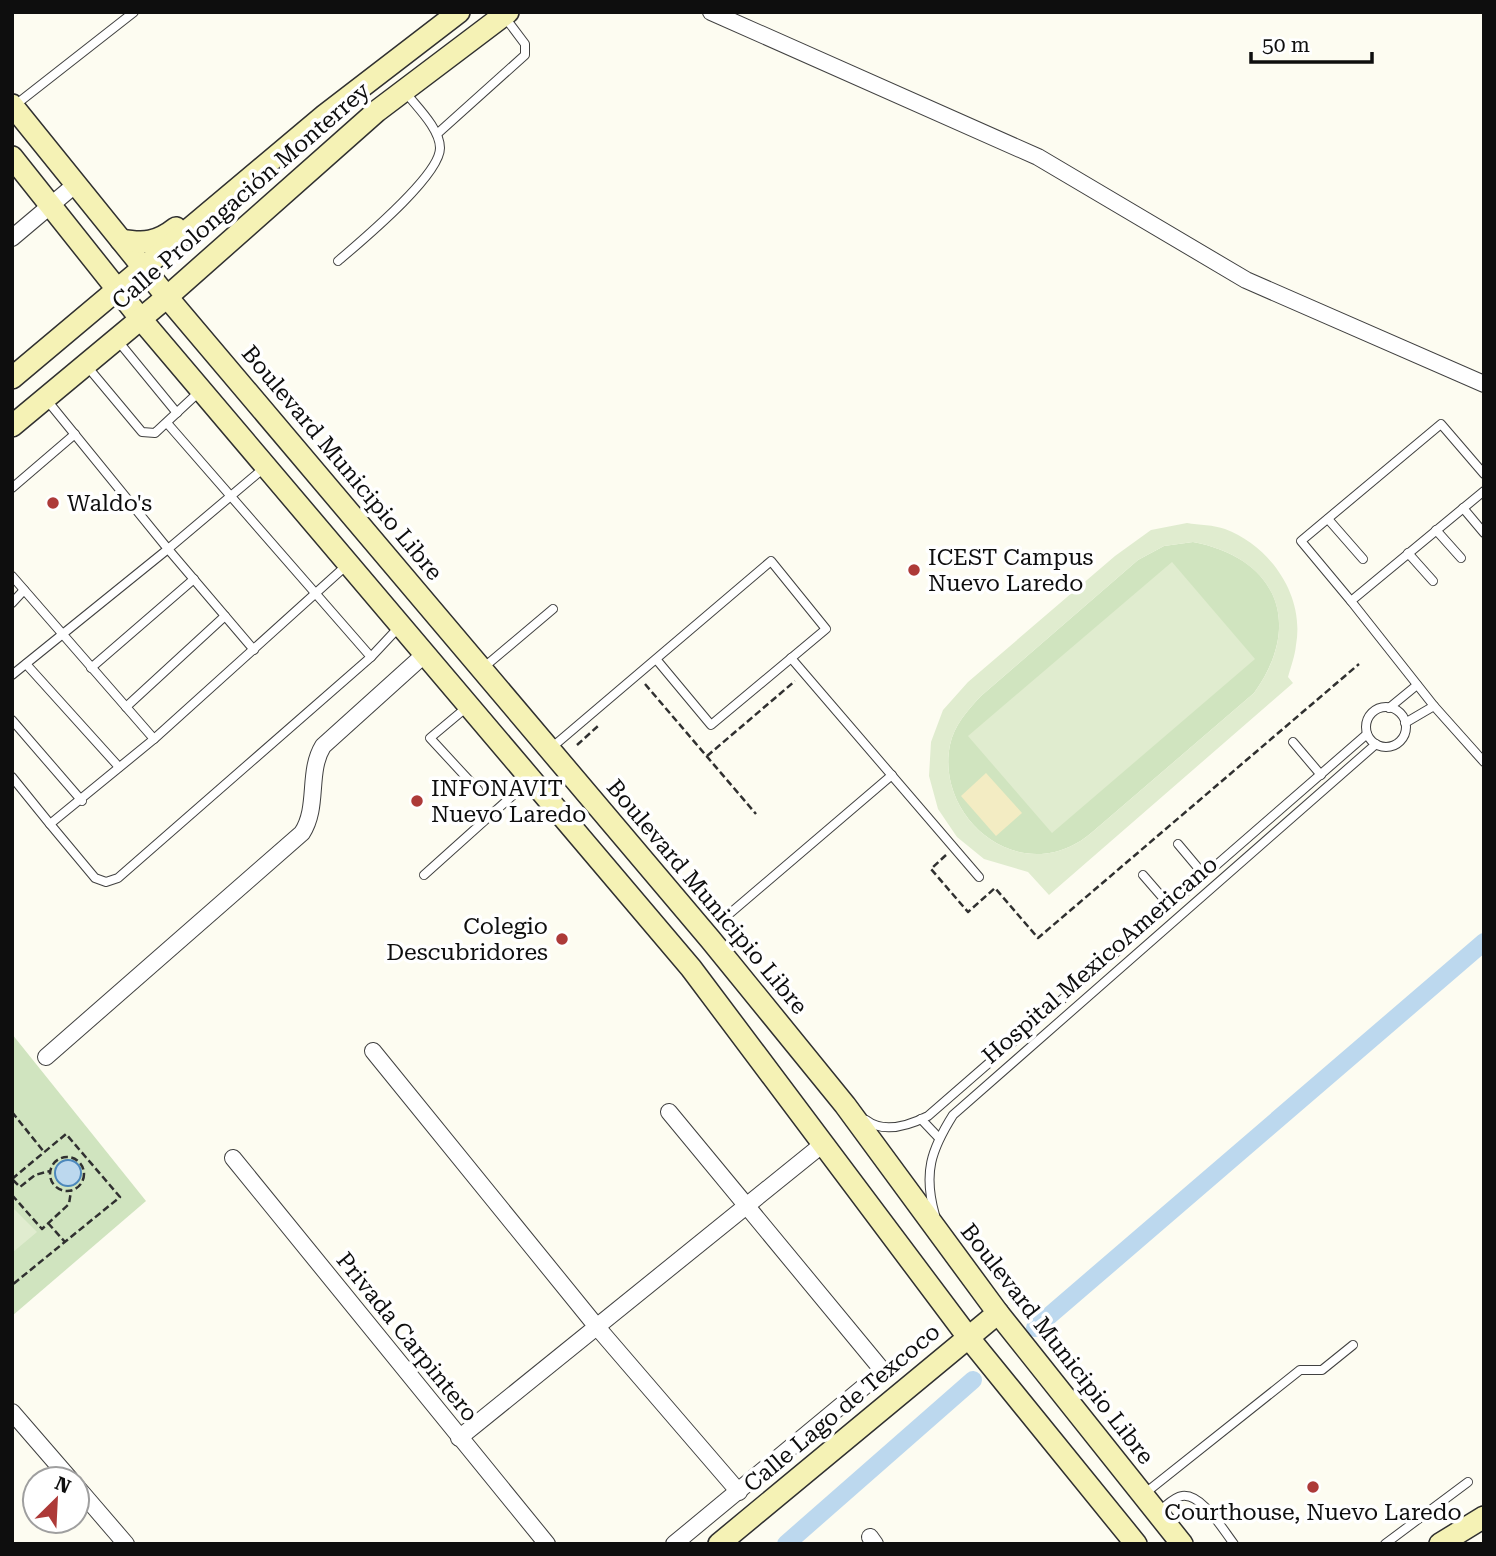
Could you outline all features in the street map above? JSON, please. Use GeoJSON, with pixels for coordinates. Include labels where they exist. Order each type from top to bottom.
{"type":"FeatureCollection","features":[{"type":"Feature","properties":{"kind":"main road","name":"Calle Prolongación Monterrey"},"geometry":{"type":"LineString","coordinates":[[12,378],[325,115],[459,12]]}},
{"type":"Feature","properties":{"kind":"main road","name":"Calle Prolongación Monterrey"},"geometry":{"type":"LineString","coordinates":[[12,426],[167,296],[360,125],[506,14]]}},
{"type":"Feature","properties":{"kind":"main road","name":"Boulevard Municipio Libre"},"geometry":{"type":"LineString","coordinates":[[13,106],[167,296],[550,749],[845,1105],[998,1313],[1182,1544]]}},
{"type":"Feature","properties":{"kind":"main road"},"geometry":{"type":"LineString","coordinates":[[12,157],[140,318],[741,1030],[968,1337],[1136,1544]]}},
{"type":"Feature","properties":{"kind":"main road"},"geometry":{"type":"LineString","coordinates":[[121,240],[143,244],[155,241],[218,195],[233,193]]}},
{"type":"Feature","properties":{"kind":"main road"},"geometry":{"type":"LineString","coordinates":[[348,563],[374,542]]}},
{"type":"Feature","properties":{"kind":"main road"},"geometry":{"type":"LineString","coordinates":[[485,724],[510,702]]}},
{"type":"Feature","properties":{"kind":"main road"},"geometry":{"type":"LineString","coordinates":[[741,1030],[767,1010]]}},
{"type":"Feature","properties":{"kind":"main road","name":"Calle Lago de Texcoco"},"geometry":{"type":"LineString","coordinates":[[719,1544],[998,1313]]}},
{"type":"Feature","properties":{"kind":"main road"},"geometry":{"type":"LineString","coordinates":[[1440,1544],[1484,1517]]}},
{"type":"Feature","properties":{"kind":"street"},"geometry":{"type":"LineString","coordinates":[[710,12],[1038,158],[1276,296],[1484,383]]}},
{"type":"Feature","properties":{"kind":"street"},"geometry":{"type":"LineString","coordinates":[[12,237],[76,184]]}},
{"type":"Feature","properties":{"kind":"street"},"geometry":{"type":"LineString","coordinates":[[46,1057],[302,833],[311,815],[317,755],[323,746],[425,654]]}},
{"type":"Feature","properties":{"kind":"street"},"geometry":{"type":"LineString","coordinates":[[373,1051],[597,1327],[739,1492]]}},
{"type":"Feature","properties":{"kind":"street"},"geometry":{"type":"LineString","coordinates":[[669,1112],[883,1371],[674,1544]]}},
{"type":"Feature","properties":{"kind":"street"},"geometry":{"type":"LineString","coordinates":[[459,1438],[823,1144]]}},
{"type":"Feature","properties":{"kind":"street","name":"Privada Carpintero"},"geometry":{"type":"LineString","coordinates":[[233,1157],[547,1544]]}},
{"type":"Feature","properties":{"kind":"street"},"geometry":{"type":"LineString","coordinates":[[12,1412],[58,1465]]}},
{"type":"Feature","properties":{"kind":"street"},"geometry":{"type":"LineString","coordinates":[[91,1503],[126,1544]]}},
{"type":"Feature","properties":{"kind":"lane"},"geometry":{"type":"LineString","coordinates":[[13,106],[134,12]]}},
{"type":"Feature","properties":{"kind":"lane"},"geometry":{"type":"LineString","coordinates":[[437,134],[525,55],[526,44],[506,14]]}},
{"type":"Feature","properties":{"kind":"lane"},"geometry":{"type":"LineString","coordinates":[[338,261],[397,211],[435,162],[441,150],[437,134],[404,90]]}},
{"type":"Feature","properties":{"kind":"lane"},"geometry":{"type":"LineString","coordinates":[[116,339],[177,413]]}},
{"type":"Feature","properties":{"kind":"lane"},"geometry":{"type":"LineString","coordinates":[[86,365],[142,432],[155,433],[201,390]]}},
{"type":"Feature","properties":{"kind":"lane"},"geometry":{"type":"LineString","coordinates":[[46,399],[254,650]]}},
{"type":"Feature","properties":{"kind":"lane"},"geometry":{"type":"LineString","coordinates":[[167,423],[371,657]]}},
{"type":"Feature","properties":{"kind":"lane"},"geometry":{"type":"LineString","coordinates":[[1483,760],[1434,706],[1301,541],[1441,424],[1484,474]]}},
{"type":"Feature","properties":{"kind":"lane"},"geometry":{"type":"LineString","coordinates":[[12,488],[75,434]]}},
{"type":"Feature","properties":{"kind":"lane"},"geometry":{"type":"LineString","coordinates":[[12,675],[266,466]]}},
{"type":"Feature","properties":{"kind":"lane"},"geometry":{"type":"LineString","coordinates":[[1351,601],[1484,491]]}},
{"type":"Feature","properties":{"kind":"lane"},"geometry":{"type":"LineString","coordinates":[[1463,508],[1484,533]]}},
{"type":"Feature","properties":{"kind":"lane"},"geometry":{"type":"LineString","coordinates":[[1328,519],[1363,559]]}},
{"type":"Feature","properties":{"kind":"lane"},"geometry":{"type":"LineString","coordinates":[[1436,530],[1461,558]]}},
{"type":"Feature","properties":{"kind":"lane"},"geometry":{"type":"LineString","coordinates":[[1408,553],[1433,581]]}},
{"type":"Feature","properties":{"kind":"lane"},"geometry":{"type":"LineString","coordinates":[[550,749],[656,659],[771,562],[826,629],[711,725],[656,659]]}},
{"type":"Feature","properties":{"kind":"lane"},"geometry":{"type":"LineString","coordinates":[[50,824],[82,801],[154,739],[348,563]]}},
{"type":"Feature","properties":{"kind":"lane"},"geometry":{"type":"LineString","coordinates":[[12,576],[154,739]]}},
{"type":"Feature","properties":{"kind":"lane"},"geometry":{"type":"LineString","coordinates":[[91,668],[194,579]]}},
{"type":"Feature","properties":{"kind":"lane"},"geometry":{"type":"LineString","coordinates":[[12,603],[24,590]]}},
{"type":"Feature","properties":{"kind":"lane"},"geometry":{"type":"LineString","coordinates":[[482,669],[553,609]]}},
{"type":"Feature","properties":{"kind":"lane"},"geometry":{"type":"LineString","coordinates":[[126,707],[225,616]]}},
{"type":"Feature","properties":{"kind":"lane"},"geometry":{"type":"LineString","coordinates":[[12,777],[95,878],[106,882],[118,878],[371,657],[401,624]]}},
{"type":"Feature","properties":{"kind":"lane"},"geometry":{"type":"LineString","coordinates":[[791,658],[979,877]]}},
{"type":"Feature","properties":{"kind":"lane"},"geometry":{"type":"LineString","coordinates":[[26,664],[119,767]]}},
{"type":"Feature","properties":{"kind":"lane"},"geometry":{"type":"LineString","coordinates":[[1389,708],[1417,685]]}},
{"type":"Feature","properties":{"kind":"lane"},"geometry":{"type":"LineString","coordinates":[[469,705],[430,738],[478,790]]}},
{"type":"Feature","properties":{"kind":"lane"},"geometry":{"type":"LineString","coordinates":[[1405,723],[1399,712],[1379,708],[1369,716],[1367,734],[1376,744],[1388,747],[1399,741],[1405,723],[1434,706]]}},
{"type":"Feature","properties":{"kind":"lane"},"geometry":{"type":"LineString","coordinates":[[12,720],[82,801]]}},
{"type":"Feature","properties":{"kind":"lane","name":"Hospital MexicoAmericano"},"geometry":{"type":"LineString","coordinates":[[845,1105],[872,1125],[883,1127],[921,1119],[1367,734]]}},
{"type":"Feature","properties":{"kind":"lane"},"geometry":{"type":"LineString","coordinates":[[1293,742],[1321,775]]}},
{"type":"Feature","properties":{"kind":"lane","name":"Hospital MexicoAmericano"},"geometry":{"type":"LineString","coordinates":[[946,1243],[934,1213],[929,1181],[932,1152],[953,1115],[1376,744]]}},
{"type":"Feature","properties":{"kind":"lane"},"geometry":{"type":"LineString","coordinates":[[728,915],[892,775]]}},
{"type":"Feature","properties":{"kind":"lane"},"geometry":{"type":"LineString","coordinates":[[424,875],[531,779]]}},
{"type":"Feature","properties":{"kind":"lane"},"geometry":{"type":"LineString","coordinates":[[1298,794],[1307,804]]}},
{"type":"Feature","properties":{"kind":"lane"},"geometry":{"type":"LineString","coordinates":[[1178,845],[1218,882]]}},
{"type":"Feature","properties":{"kind":"lane"},"geometry":{"type":"LineString","coordinates":[[1143,875],[1169,905]]}},
{"type":"Feature","properties":{"kind":"lane"},"geometry":{"type":"LineString","coordinates":[[1057,1002],[1066,1015]]}},
{"type":"Feature","properties":{"kind":"lane"},"geometry":{"type":"LineString","coordinates":[[921,1119],[939,1138]]}},
{"type":"Feature","properties":{"kind":"lane"},"geometry":{"type":"LineString","coordinates":[[1142,1495],[1300,1370],[1322,1370],[1353,1345]]}},
{"type":"Feature","properties":{"kind":"lane"},"geometry":{"type":"LineString","coordinates":[[1385,1544],[1468,1482]]}},
{"type":"Feature","properties":{"kind":"lane"},"geometry":{"type":"LineString","coordinates":[[1157,1513],[1177,1497],[1186,1495],[1198,1501],[1234,1544]]}},
{"type":"Feature","properties":{"kind":"path"},"geometry":{"type":"LineString","coordinates":[[947,854],[931,869],[968,912],[995,888],[1038,938],[1359,664]]}},
{"type":"Feature","properties":{"kind":"path"},"geometry":{"type":"LineString","coordinates":[[707,756],[797,679]]}},
{"type":"Feature","properties":{"kind":"path"},"geometry":{"type":"LineString","coordinates":[[636,692],[645,683],[756,814]]}},
{"type":"Feature","properties":{"kind":"path"},"geometry":{"type":"LineString","coordinates":[[578,745],[607,718]]}},
{"type":"Feature","properties":{"kind":"path"},"geometry":{"type":"LineString","coordinates":[[12,1112],[44,1152]]}},
{"type":"Feature","properties":{"kind":"path"},"geometry":{"type":"LineString","coordinates":[[12,1285],[120,1197],[66,1134],[13,1179],[20,1187]]}},
{"type":"Feature","properties":{"kind":"path"},"geometry":{"type":"LineString","coordinates":[[61,1158],[77,1159],[85,1174],[80,1185],[71,1191],[69,1204],[42,1229],[12,1194],[35,1175],[50,1171],[61,1158]]}},
{"type":"Feature","properties":{"kind":"path"},"geometry":{"type":"LineString","coordinates":[[50,1171],[55,1186],[71,1191]]}},
{"type":"Feature","properties":{"kind":"path"},"geometry":{"type":"LineString","coordinates":[[48,1223],[65,1242]]}},
{"type":"Feature","properties":{"kind":"green space"},"geometry":{"type":"Polygon","coordinates":[[[1187,523],[1225,529],[1256,547],[1270,560],[1281,575],[1295,608],[1296,645],[1288,677],[1293,683],[1049,895],[1028,872],[984,859],[957,837],[938,809],[929,776],[931,742],[943,710],[968,682],[1115,556],[1151,530],[1187,523]],[[1193,542],[1164,546],[1138,560],[971,707],[958,724],[952,738],[949,770],[954,794],[966,816],[982,834],[1003,846],[1026,853],[1050,853],[1075,844],[1254,693],[1269,667],[1277,643],[1279,619],[1274,598],[1262,579],[1245,563],[1222,550],[1193,542]]]}},
{"type":"Feature","properties":{"kind":"green space"},"geometry":{"type":"Polygon","coordinates":[[[1193,542],[1222,550],[1245,562],[1262,578],[1274,597],[1279,619],[1277,642],[1269,667],[1254,693],[1075,844],[1050,853],[1026,853],[1003,846],[982,834],[966,816],[954,794],[949,770],[950,745],[962,718],[981,696],[1138,560],[1164,546],[1193,542]]]}},
{"type":"Feature","properties":{"kind":"green space"},"geometry":{"type":"Polygon","coordinates":[[[1172,562],[1255,659],[1052,833],[968,736],[1172,562]]]}},
{"type":"Feature","properties":{"kind":"green space"},"geometry":{"type":"Polygon","coordinates":[[[12,1034],[146,1201],[12,1316],[12,1034]]]}},
{"type":"Feature","properties":{"kind":"green space"},"geometry":{"type":"Polygon","coordinates":[[[12,1207],[37,1232],[12,1253],[12,1207]]]}},
{"type":"Feature","properties":{"kind":"sand"},"geometry":{"type":"Polygon","coordinates":[[[986,773],[1022,813],[996,836],[961,796],[986,773]]]}},
{"type":"Feature","properties":{"kind":"water"},"geometry":{"type":"Polygon","coordinates":[[[68,1160],[77,1164],[81,1173],[77,1182],[68,1186],[59,1182],[55,1173],[59,1164],[68,1160]]]}},
{"type":"Feature","properties":{"kind":"waterway"},"geometry":{"type":"LineString","coordinates":[[1035,1328],[1484,942]]}},
{"type":"Feature","properties":{"kind":"waterway"},"geometry":{"type":"LineString","coordinates":[[786,1544],[973,1380]]}},
{"type":"Feature","properties":{"kind":"place","name":"Waldo's"},"geometry":{"type":"Point","coordinates":[53,503]}},
{"type":"Feature","properties":{"kind":"place","name":"ICEST Campus Nuevo Laredo"},"geometry":{"type":"Point","coordinates":[914,570]}},
{"type":"Feature","properties":{"kind":"place","name":"INFONAVIT Nuevo Laredo"},"geometry":{"type":"Point","coordinates":[417,801]}},
{"type":"Feature","properties":{"kind":"place","name":"Colegio Descubridores"},"geometry":{"type":"Point","coordinates":[562,939]}},
{"type":"Feature","properties":{"kind":"place","name":"Courthouse, Nuevo Laredo"},"geometry":{"type":"Point","coordinates":[1313,1487]}}]}
